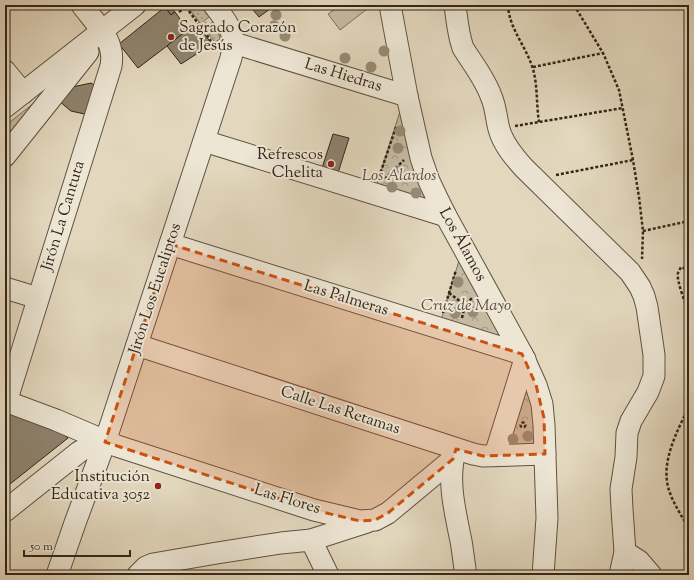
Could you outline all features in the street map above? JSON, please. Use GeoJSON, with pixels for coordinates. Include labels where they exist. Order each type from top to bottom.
{"type":"FeatureCollection","features":[{"type":"Feature","properties":{"kind":"street","name":"Jirón La Cantuta"},"geometry":{"type":"LineString","coordinates":[[5,402],[112,60],[111,48],[108,41],[82,5]]}},
{"type":"Feature","properties":{"kind":"street"},"geometry":{"type":"LineString","coordinates":[[5,107],[135,5]]}},
{"type":"Feature","properties":{"kind":"street"},"geometry":{"type":"LineString","coordinates":[[214,5],[228,25],[234,42]]}},
{"type":"Feature","properties":{"kind":"street","name":"Los Álamos"},"geometry":{"type":"LineString","coordinates":[[390,5],[407,96],[425,169],[446,216],[524,357],[536,385],[543,410],[547,518],[543,575]]}},
{"type":"Feature","properties":{"kind":"street"},"geometry":{"type":"LineString","coordinates":[[455,5],[457,26],[463,48],[489,90],[495,106],[499,128],[504,142],[524,168],[630,272],[644,296],[654,355],[654,376],[648,392],[631,420],[628,433],[622,489],[625,552],[620,575]]}},
{"type":"Feature","properties":{"kind":"street"},"geometry":{"type":"LineString","coordinates":[[5,156],[85,56],[102,31]]}},
{"type":"Feature","properties":{"kind":"street","name":"Las Hiedras"},"geometry":{"type":"LineString","coordinates":[[234,42],[407,96]]}},
{"type":"Feature","properties":{"kind":"street","name":"Jirón Los Eucaliptos"},"geometry":{"type":"LineString","coordinates":[[57,575],[105,442],[231,58],[234,42]]}},
{"type":"Feature","properties":{"kind":"street"},"geometry":{"type":"LineString","coordinates":[[5,71],[23,93]]}},
{"type":"Feature","properties":{"kind":"street"},"geometry":{"type":"LineString","coordinates":[[204,141],[446,216]]}},
{"type":"Feature","properties":{"kind":"street","name":"Las Palmeras"},"geometry":{"type":"LineString","coordinates":[[170,244],[524,357]]}},
{"type":"Feature","properties":{"kind":"street"},"geometry":{"type":"LineString","coordinates":[[5,288],[38,298]]}},
{"type":"Feature","properties":{"kind":"street","name":"Calle Las Retamas"},"geometry":{"type":"LineString","coordinates":[[137,345],[454,454],[545,454]]}},
{"type":"Feature","properties":{"kind":"street"},"geometry":{"type":"LineString","coordinates":[[495,455],[524,357]]}},
{"type":"Feature","properties":{"kind":"street","name":"Las Flores"},"geometry":{"type":"LineString","coordinates":[[5,402],[56,420],[105,442],[314,510],[360,521],[375,520]]}},
{"type":"Feature","properties":{"kind":"street"},"geometry":{"type":"LineString","coordinates":[[5,511],[79,452],[93,444],[105,442]]}},
{"type":"Feature","properties":{"kind":"street"},"geometry":{"type":"LineString","coordinates":[[138,575],[146,567],[161,562],[216,552],[311,540],[375,520],[388,513],[454,454]]}},
{"type":"Feature","properties":{"kind":"street"},"geometry":{"type":"LineString","coordinates":[[454,454],[451,477],[453,500],[464,555],[466,575]]}},
{"type":"Feature","properties":{"kind":"street"},"geometry":{"type":"LineString","coordinates":[[311,540],[328,575]]}},
{"type":"Feature","properties":{"kind":"street"},"geometry":{"type":"LineString","coordinates":[[625,552],[639,561],[651,575]]}},
{"type":"Feature","properties":{"kind":"path"},"geometry":{"type":"LineString","coordinates":[[508,5],[510,20],[528,54],[533,67],[539,122]]}},
{"type":"Feature","properties":{"kind":"path"},"geometry":{"type":"LineString","coordinates":[[574,5],[603,53],[618,90],[623,108],[639,197],[643,232],[640,287]]}},
{"type":"Feature","properties":{"kind":"path"},"geometry":{"type":"LineString","coordinates":[[179,12],[187,6],[211,41]]}},
{"type":"Feature","properties":{"kind":"path"},"geometry":{"type":"LineString","coordinates":[[533,67],[603,53]]}},
{"type":"Feature","properties":{"kind":"path"},"geometry":{"type":"LineString","coordinates":[[499,128],[623,108]]}},
{"type":"Feature","properties":{"kind":"path"},"geometry":{"type":"LineString","coordinates":[[398,120],[380,181],[406,158]]}},
{"type":"Feature","properties":{"kind":"path"},"geometry":{"type":"LineString","coordinates":[[536,179],[633,160]]}},
{"type":"Feature","properties":{"kind":"path"},"geometry":{"type":"LineString","coordinates":[[643,232],[689,221]]}},
{"type":"Feature","properties":{"kind":"path"},"geometry":{"type":"LineString","coordinates":[[443,314],[458,266]]}},
{"type":"Feature","properties":{"kind":"path"},"geometry":{"type":"LineString","coordinates":[[689,272],[682,267],[678,272],[683,296],[689,313]]}},
{"type":"Feature","properties":{"kind":"path"},"geometry":{"type":"LineString","coordinates":[[449,293],[465,305]]}},
{"type":"Feature","properties":{"kind":"path"},"geometry":{"type":"LineString","coordinates":[[462,319],[465,305],[474,296]]}},
{"type":"Feature","properties":{"kind":"path"},"geometry":{"type":"LineString","coordinates":[[689,407],[672,444],[668,458],[667,470],[669,490],[689,528]]}},
{"type":"Feature","properties":{"kind":"highlighted area"},"geometry":{"type":"Polygon","coordinates":[[[170,244],[522,354],[536,385],[544,418],[545,454],[483,456],[456,449],[453,459],[388,513],[375,520],[360,521],[314,510],[105,442],[170,244]]]}},
{"type":"Feature","properties":{"kind":"green space"},"geometry":{"type":"Polygon","coordinates":[[[197,5],[201,5],[210,16],[201,24],[190,10],[197,5]]]}},
{"type":"Feature","properties":{"kind":"green space"},"geometry":{"type":"Polygon","coordinates":[[[341,5],[371,6],[340,30],[328,14],[341,5]]]}},
{"type":"Feature","properties":{"kind":"green space"},"geometry":{"type":"Polygon","coordinates":[[[214,21],[220,39],[215,42],[204,29],[214,21]]]}},
{"type":"Feature","properties":{"kind":"green space"},"geometry":{"type":"Polygon","coordinates":[[[34,103],[5,148],[5,126],[34,103]]]}},
{"type":"Feature","properties":{"kind":"green space","name":"Los Alardos"},"geometry":{"type":"Polygon","coordinates":[[[402,105],[430,204],[376,187],[402,105]]]}},
{"type":"Feature","properties":{"kind":"green space","name":"Cruz de Mayo"},"geometry":{"type":"Polygon","coordinates":[[[461,254],[504,338],[441,320],[461,254]]]}},
{"type":"Feature","properties":{"kind":"green space"},"geometry":{"type":"Polygon","coordinates":[[[525,376],[539,431],[534,445],[504,446],[525,376]]]}},
{"type":"Feature","properties":{"kind":"building"},"geometry":{"type":"Polygon","coordinates":[[[168,5],[175,12],[171,15],[165,7],[168,5]]]}},
{"type":"Feature","properties":{"kind":"building"},"geometry":{"type":"Polygon","coordinates":[[[249,5],[261,5],[263,7],[265,5],[274,6],[259,17],[249,5]]]}},
{"type":"Feature","properties":{"kind":"building"},"geometry":{"type":"Polygon","coordinates":[[[165,7],[171,15],[175,12],[188,30],[138,68],[119,44],[165,7]]]}},
{"type":"Feature","properties":{"kind":"building"},"geometry":{"type":"Polygon","coordinates":[[[191,27],[197,34],[202,31],[212,44],[181,64],[167,46],[191,27]]]}},
{"type":"Feature","properties":{"kind":"building"},"geometry":{"type":"Polygon","coordinates":[[[91,83],[99,88],[89,115],[71,111],[59,101],[68,88],[91,83]]]}},
{"type":"Feature","properties":{"kind":"building"},"geometry":{"type":"Polygon","coordinates":[[[333,134],[349,138],[338,173],[322,168],[333,134]]]}},
{"type":"Feature","properties":{"kind":"building"},"geometry":{"type":"Polygon","coordinates":[[[5,410],[56,428],[68,438],[5,488],[5,410]]]}},
{"type":"Feature","properties":{"kind":"place","name":"Sagrado Corazón de Jesús"},"geometry":{"type":"Point","coordinates":[171,37]}},
{"type":"Feature","properties":{"kind":"place","name":"Refrescos Chelita"},"geometry":{"type":"Point","coordinates":[331,164]}},
{"type":"Feature","properties":{"kind":"place","name":"Institución Educativa 3052"},"geometry":{"type":"Point","coordinates":[158,486]}}]}
